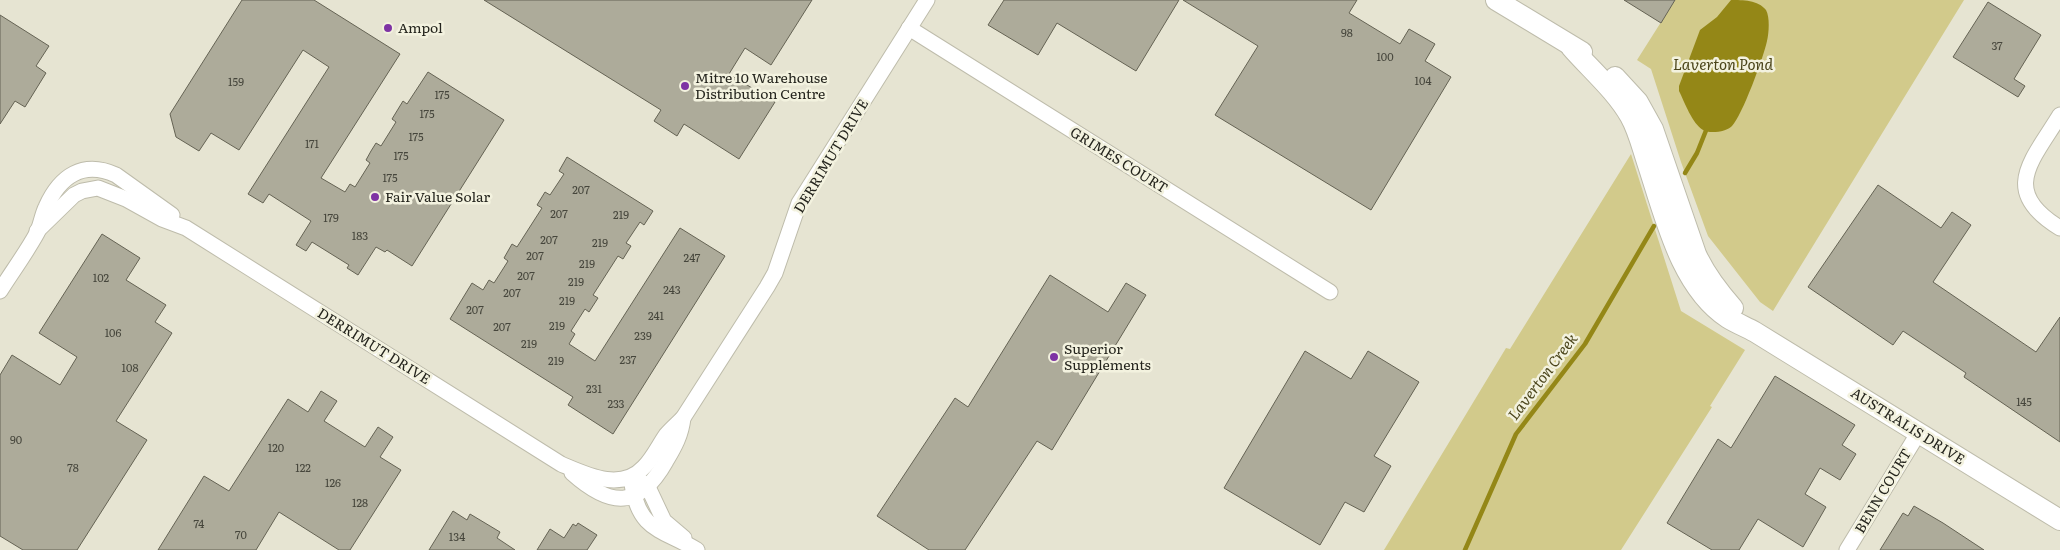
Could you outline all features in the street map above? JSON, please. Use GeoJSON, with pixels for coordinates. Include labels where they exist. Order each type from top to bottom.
{"type":"FeatureCollection","features":[{"type":"Feature","properties":{"kind":"street","name":"DERRIMUT DRIVE"},"geometry":{"type":"LineString","coordinates":[[561,464],[604,480],[617,481],[631,476],[645,467],[668,433],[683,418],[767,287],[775,273],[799,203],[927,0]]}},
{"type":"Feature","properties":{"kind":"street","name":"AUSTRALIS DRIVE"},"geometry":{"type":"LineString","coordinates":[[1496,0],[1571,47],[1618,98],[1630,116],[1643,148],[1674,244],[1701,292],[1726,317],[1755,332],[2060,520]]}},
{"type":"Feature","properties":{"kind":"street","name":"GRIMES COURT"},"geometry":{"type":"LineString","coordinates":[[909,28],[1330,292]]}},
{"type":"Feature","properties":{"kind":"street"},"geometry":{"type":"LineString","coordinates":[[2060,115],[2026,174],[2025,188],[2027,197],[2033,207],[2043,217],[2060,228]]}},
{"type":"Feature","properties":{"kind":"street","name":"DERRIMUT DRIVE"},"geometry":{"type":"LineString","coordinates":[[98,169],[116,175],[168,211],[186,228],[561,464],[585,485],[603,495],[615,499],[634,494],[648,487],[656,479],[679,438],[683,418]]}},
{"type":"Feature","properties":{"kind":"street"},"geometry":{"type":"LineString","coordinates":[[0,292],[37,231],[51,197],[65,179],[73,173],[98,169],[98,188],[74,195],[37,231]]}},
{"type":"Feature","properties":{"kind":"street","name":"DERRIMUT DRIVE"},"geometry":{"type":"LineString","coordinates":[[98,188],[126,199],[162,219],[186,228]]}},
{"type":"Feature","properties":{"kind":"street","name":"BENN COURT"},"geometry":{"type":"LineString","coordinates":[[1847,550],[1919,432]]}},
{"type":"Feature","properties":{"kind":"street"},"geometry":{"type":"LineString","coordinates":[[631,476],[648,487],[664,521],[682,535],[693,548]]}},
{"type":"Feature","properties":{"kind":"street"},"geometry":{"type":"LineString","coordinates":[[631,476],[634,494],[644,517],[651,526],[693,548]]}},
{"type":"Feature","properties":{"kind":"shaded area"},"geometry":{"type":"Polygon","coordinates":[[[1675,0],[1964,0],[1773,311],[1760,302],[1708,236],[1681,162],[1651,69],[1637,60],[1675,0]]]}},
{"type":"Feature","properties":{"kind":"shaded area"},"geometry":{"type":"Polygon","coordinates":[[[1631,154],[1681,311],[1745,350],[1710,406],[1712,407],[1621,550],[1384,550],[1506,348],[1510,349],[1631,154]]]}},
{"type":"Feature","properties":{"kind":"water","name":"Laverton Pond"},"geometry":{"type":"Polygon","coordinates":[[[1731,0],[1755,2],[1766,10],[1769,21],[1768,38],[1752,85],[1736,120],[1726,130],[1709,132],[1699,127],[1692,118],[1679,91],[1679,86],[1700,30],[1717,17],[1731,0]]]}},
{"type":"Feature","properties":{"kind":"building"},"geometry":{"type":"Polygon","coordinates":[[[242,0],[314,0],[400,54],[321,178],[345,192],[350,184],[355,187],[370,163],[366,160],[376,143],[381,146],[396,122],[392,119],[403,101],[407,104],[428,72],[504,120],[412,266],[387,250],[385,252],[376,247],[358,275],[347,268],[349,265],[312,242],[306,251],[296,245],[311,221],[269,194],[263,203],[248,194],[329,67],[303,50],[239,150],[211,133],[199,151],[176,137],[170,114],[242,0]]]}},
{"type":"Feature","properties":{"kind":"building","name":"Mitre 10 Warehouse Distribution Centre"},"geometry":{"type":"Polygon","coordinates":[[[484,0],[812,0],[771,65],[745,48],[729,74],[775,102],[739,159],[684,124],[677,136],[654,121],[661,110],[484,0]]]}},
{"type":"Feature","properties":{"kind":"building"},"geometry":{"type":"Polygon","coordinates":[[[1004,0],[1179,0],[1136,71],[1057,23],[1038,55],[988,25],[1004,0]]]}},
{"type":"Feature","properties":{"kind":"building"},"geometry":{"type":"Polygon","coordinates":[[[1183,0],[1357,0],[1349,13],[1400,44],[1409,29],[1435,44],[1425,61],[1451,77],[1371,210],[1215,115],[1258,46],[1183,0]]]}},
{"type":"Feature","properties":{"kind":"building"},"geometry":{"type":"Polygon","coordinates":[[[1624,0],[1675,0],[1661,23],[1624,0]]]}},
{"type":"Feature","properties":{"kind":"building"},"geometry":{"type":"Polygon","coordinates":[[[1988,2],[2041,35],[2014,79],[2025,86],[2018,97],[1953,57],[1988,2]]]}},
{"type":"Feature","properties":{"kind":"building"},"geometry":{"type":"Polygon","coordinates":[[[0,15],[49,46],[36,66],[46,73],[25,107],[15,101],[0,124],[0,15]]]}},
{"type":"Feature","properties":{"kind":"building"},"geometry":{"type":"Polygon","coordinates":[[[567,157],[653,211],[644,225],[640,222],[626,243],[631,246],[623,259],[618,256],[593,295],[598,298],[589,312],[585,309],[571,331],[575,334],[569,344],[595,361],[680,228],[725,256],[613,434],[568,405],[573,397],[450,319],[472,283],[483,290],[489,280],[494,283],[508,261],[504,258],[512,244],[517,247],[542,208],[537,205],[545,192],[550,195],[564,174],[559,171],[567,157]]]}},
{"type":"Feature","properties":{"kind":"building"},"geometry":{"type":"Polygon","coordinates":[[[1878,185],[1941,228],[1952,212],[1971,225],[1933,282],[2036,352],[2060,317],[2060,442],[1964,377],[1966,373],[1903,331],[1893,345],[1808,287],[1878,185]]]}},
{"type":"Feature","properties":{"kind":"building"},"geometry":{"type":"Polygon","coordinates":[[[102,234],[140,258],[126,280],[166,305],[155,322],[172,333],[116,421],[147,440],[77,550],[23,550],[0,536],[0,375],[12,355],[60,385],[77,357],[39,333],[102,234]]]}},
{"type":"Feature","properties":{"kind":"building"},"geometry":{"type":"Polygon","coordinates":[[[1050,275],[1108,312],[1126,283],[1146,295],[1052,450],[1037,441],[965,550],[929,550],[877,516],[955,398],[968,407],[1050,275]]]}},
{"type":"Feature","properties":{"kind":"building"},"geometry":{"type":"Polygon","coordinates":[[[1305,351],[1351,379],[1368,351],[1419,382],[1374,456],[1391,466],[1364,512],[1345,502],[1320,545],[1224,488],[1305,351]]]}},
{"type":"Feature","properties":{"kind":"building"},"geometry":{"type":"Polygon","coordinates":[[[1775,376],[1855,425],[1842,445],[1856,454],[1840,480],[1820,468],[1805,494],[1826,507],[1803,547],[1758,519],[1739,550],[1712,550],[1667,523],[1718,439],[1731,448],[1775,376]]]}},
{"type":"Feature","properties":{"kind":"building"},"geometry":{"type":"Polygon","coordinates":[[[321,391],[337,401],[324,421],[365,447],[378,427],[393,437],[380,457],[401,470],[350,550],[339,550],[279,512],[256,550],[158,550],[204,476],[229,491],[288,399],[308,412],[321,391]]]}},
{"type":"Feature","properties":{"kind":"building"},"geometry":{"type":"Polygon","coordinates":[[[1914,506],[1984,550],[1880,550],[1903,513],[1908,516],[1914,506]]]}},
{"type":"Feature","properties":{"kind":"building"},"geometry":{"type":"Polygon","coordinates":[[[453,511],[467,520],[470,514],[500,532],[497,538],[515,550],[429,550],[453,511]]]}},
{"type":"Feature","properties":{"kind":"building"},"geometry":{"type":"Polygon","coordinates":[[[578,523],[597,535],[587,550],[537,550],[550,529],[564,538],[573,524],[576,526],[578,523]]]}},
{"type":"Feature","properties":{"kind":"waterway","name":"Laverton Creek"},"geometry":{"type":"LineString","coordinates":[[1685,173],[1697,153],[1707,128]]}},
{"type":"Feature","properties":{"kind":"waterway","name":"Laverton Creek"},"geometry":{"type":"LineString","coordinates":[[1465,550],[1516,434],[1585,344],[1654,226]]}},
{"type":"Feature","properties":{"kind":"place","name":"Ampol"},"geometry":{"type":"Point","coordinates":[388,28]}},
{"type":"Feature","properties":{"kind":"place","name":"Mitre 10 Warehouse Distribution Centre"},"geometry":{"type":"Point","coordinates":[685,86]}},
{"type":"Feature","properties":{"kind":"place","name":"Fair Value Solar"},"geometry":{"type":"Point","coordinates":[375,197]}},
{"type":"Feature","properties":{"kind":"place","name":"Superior Supplements"},"geometry":{"type":"Point","coordinates":[1054,357]}}]}
